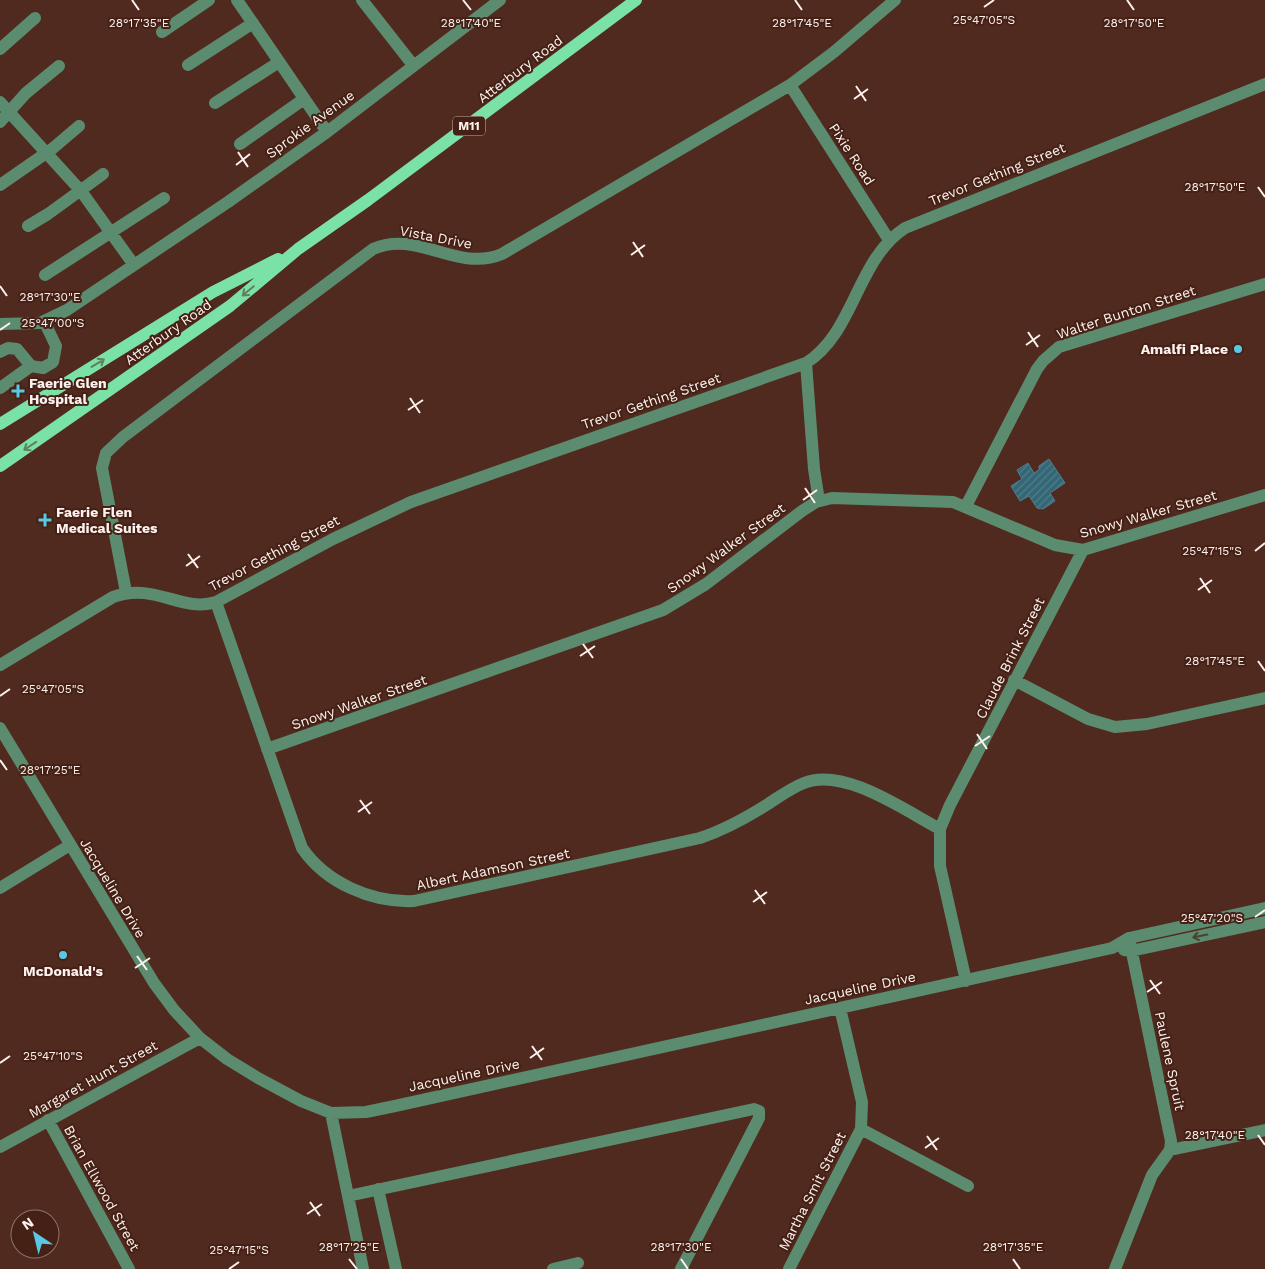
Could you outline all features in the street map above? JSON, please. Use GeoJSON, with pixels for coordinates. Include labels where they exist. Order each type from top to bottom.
{"type":"FeatureCollection","features":[{"type":"Feature","properties":{"kind":"main road","name":"Atterbury Road"},"geometry":{"type":"LineString","coordinates":[[0,466],[230,306],[298,249],[368,200],[636,0]]}},
{"type":"Feature","properties":{"kind":"main road","name":"Atterbury Road"},"geometry":{"type":"LineString","coordinates":[[0,424],[213,292],[298,249]]}},
{"type":"Feature","properties":{"kind":"street"},"geometry":{"type":"LineString","coordinates":[[162,32],[209,0]]}},
{"type":"Feature","properties":{"kind":"street"},"geometry":{"type":"LineString","coordinates":[[237,0],[327,132]]}},
{"type":"Feature","properties":{"kind":"street"},"geometry":{"type":"LineString","coordinates":[[362,0],[413,65]]}},
{"type":"Feature","properties":{"kind":"street","name":"Sprokie Avenue"},"geometry":{"type":"LineString","coordinates":[[0,324],[27,324],[44,321],[61,313],[134,266],[327,132],[500,0]]}},
{"type":"Feature","properties":{"kind":"street","name":"Vista Drive"},"geometry":{"type":"LineString","coordinates":[[126,592],[102,468],[103,460],[108,450],[123,437],[373,249],[394,243],[414,245],[465,259],[481,261],[496,257],[790,84],[834,52],[896,0]]}},
{"type":"Feature","properties":{"kind":"street"},"geometry":{"type":"LineString","coordinates":[[0,49],[35,18]]}},
{"type":"Feature","properties":{"kind":"street"},"geometry":{"type":"LineString","coordinates":[[188,65],[253,23]]}},
{"type":"Feature","properties":{"kind":"street"},"geometry":{"type":"LineString","coordinates":[[214,103],[279,62]]}},
{"type":"Feature","properties":{"kind":"street"},"geometry":{"type":"LineString","coordinates":[[0,122],[26,93],[59,66]]}},
{"type":"Feature","properties":{"kind":"street","name":"Pixie Road"},"geometry":{"type":"LineString","coordinates":[[790,84],[889,240]]}},
{"type":"Feature","properties":{"kind":"street","name":"Trevor Gething Street"},"geometry":{"type":"LineString","coordinates":[[0,665],[101,603],[126,592],[144,592],[199,605],[216,602],[333,539],[411,502],[806,363],[828,345],[876,257],[889,240],[905,228],[1265,84]]}},
{"type":"Feature","properties":{"kind":"street"},"geometry":{"type":"LineString","coordinates":[[240,144],[304,99]]}},
{"type":"Feature","properties":{"kind":"street"},"geometry":{"type":"LineString","coordinates":[[0,102],[81,191],[134,266]]}},
{"type":"Feature","properties":{"kind":"street"},"geometry":{"type":"LineString","coordinates":[[0,185],[46,154],[79,126]]}},
{"type":"Feature","properties":{"kind":"street"},"geometry":{"type":"LineString","coordinates":[[28,226],[103,174]]}},
{"type":"Feature","properties":{"kind":"street"},"geometry":{"type":"LineString","coordinates":[[44,275],[164,198]]}},
{"type":"Feature","properties":{"kind":"street","name":"Walter Bunton Street"},"geometry":{"type":"LineString","coordinates":[[966,506],[1037,369],[1059,347],[1265,284]]}},
{"type":"Feature","properties":{"kind":"street"},"geometry":{"type":"LineString","coordinates":[[0,388],[31,366],[47,367],[55,357],[56,346],[44,321]]}},
{"type":"Feature","properties":{"kind":"street"},"geometry":{"type":"LineString","coordinates":[[0,352],[8,348],[17,348],[31,366]]}},
{"type":"Feature","properties":{"kind":"street"},"geometry":{"type":"LineString","coordinates":[[806,363],[814,469],[819,501]]}},
{"type":"Feature","properties":{"kind":"street","name":"Snowy Walker Street"},"geometry":{"type":"LineString","coordinates":[[267,749],[663,610],[706,584],[802,511],[819,501],[832,498],[953,502],[1055,545],[1083,550],[1265,495]]}},
{"type":"Feature","properties":{"kind":"street","name":"Claude Brink Street"},"geometry":{"type":"LineString","coordinates":[[966,981],[940,866],[940,829],[950,805],[1014,680],[1083,550]]}},
{"type":"Feature","properties":{"kind":"street","name":"Albert Adamson Street"},"geometry":{"type":"LineString","coordinates":[[216,602],[300,843],[313,863],[324,874],[373,896],[400,901],[435,897],[700,838],[734,824],[803,783],[818,779],[834,779],[851,783],[940,829]]}},
{"type":"Feature","properties":{"kind":"street"},"geometry":{"type":"LineString","coordinates":[[1014,680],[1088,719],[1115,727],[1147,724],[1265,698]]}},
{"type":"Feature","properties":{"kind":"street","name":"Jacqueline Drive"},"geometry":{"type":"LineString","coordinates":[[0,728],[154,983],[174,1010],[200,1038],[227,1059],[301,1101],[331,1113],[366,1112],[1112,948],[1265,922]]}},
{"type":"Feature","properties":{"kind":"street"},"geometry":{"type":"LineString","coordinates":[[0,888],[70,845]]}},
{"type":"Feature","properties":{"kind":"street","name":"Jacqueline Drive"},"geometry":{"type":"LineString","coordinates":[[1130,945],[1265,908]]}},
{"type":"Feature","properties":{"kind":"street","name":"Paulene Spruit"},"geometry":{"type":"LineString","coordinates":[[1130,945],[1170,1133],[1170,1150]]}},
{"type":"Feature","properties":{"kind":"street","name":"Martha Smit Street"},"geometry":{"type":"LineString","coordinates":[[789,1269],[861,1129],[862,1102],[840,1008]]}},
{"type":"Feature","properties":{"kind":"street","name":"Margaret Hunt Street"},"geometry":{"type":"LineString","coordinates":[[0,1147],[200,1038]]}},
{"type":"Feature","properties":{"kind":"street"},"geometry":{"type":"LineString","coordinates":[[348,1196],[754,1109],[759,1111],[759,1118],[681,1269]]}},
{"type":"Feature","properties":{"kind":"street"},"geometry":{"type":"LineString","coordinates":[[331,1113],[363,1269]]}},
{"type":"Feature","properties":{"kind":"street","name":"Brian Ellwood Street"},"geometry":{"type":"LineString","coordinates":[[48,1120],[129,1269]]}},
{"type":"Feature","properties":{"kind":"street"},"geometry":{"type":"LineString","coordinates":[[861,1129],[968,1186]]}},
{"type":"Feature","properties":{"kind":"street"},"geometry":{"type":"LineString","coordinates":[[1115,1269],[1152,1175],[1170,1150],[1265,1130]]}},
{"type":"Feature","properties":{"kind":"street"},"geometry":{"type":"LineString","coordinates":[[378,1189],[396,1269]]}},
{"type":"Feature","properties":{"kind":"street"},"geometry":{"type":"LineString","coordinates":[[553,1269],[578,1263]]}},
{"type":"Feature","properties":{"kind":"building"},"geometry":{"type":"Polygon","coordinates":[[[1049,459],[1065,483],[1050,493],[1055,501],[1043,509],[1037,508],[1029,496],[1020,501],[1011,486],[1022,479],[1017,470],[1028,463],[1034,473],[1039,470],[1039,466],[1049,459]]]}},
{"type":"Feature","properties":{"kind":"place","name":"Amalfi Place"},"geometry":{"type":"Point","coordinates":[1238,349]}},
{"type":"Feature","properties":{"kind":"place","name":"Faerie Glen Hospital"},"geometry":{"type":"Point","coordinates":[18,391]}},
{"type":"Feature","properties":{"kind":"place","name":"Faerie Flen Medical Suites"},"geometry":{"type":"Point","coordinates":[45,520]}},
{"type":"Feature","properties":{"kind":"place","name":"McDonald's"},"geometry":{"type":"Point","coordinates":[63,955]}}]}
